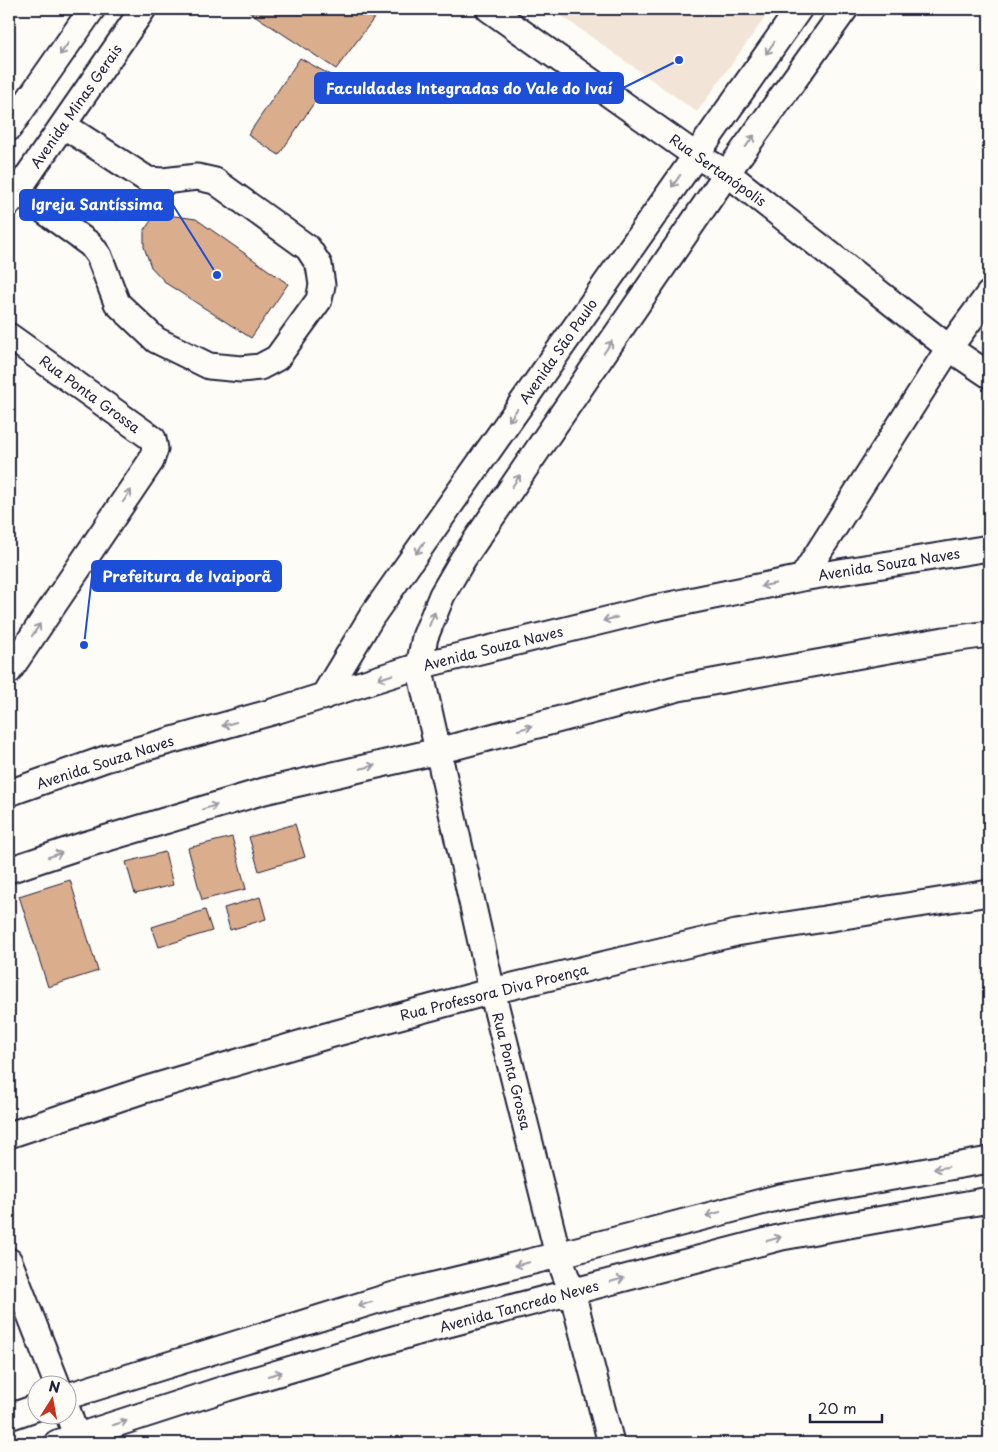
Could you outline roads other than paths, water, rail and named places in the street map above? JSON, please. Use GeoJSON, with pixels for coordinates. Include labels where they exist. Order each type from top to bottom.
{"type":"FeatureCollection","features":[{"type":"Feature","properties":{"kind":"street"},"geometry":{"type":"LineString","coordinates":[[9,128],[92,9]]}},
{"type":"Feature","properties":{"kind":"street","name":"Avenida Minas Gerais"},"geometry":{"type":"LineString","coordinates":[[13,197],[143,9]]}},
{"type":"Feature","properties":{"kind":"street","name":"Rua Sertanópolis"},"geometry":{"type":"LineString","coordinates":[[489,9],[695,155],[727,173],[950,348],[989,375]]}},
{"type":"Feature","properties":{"kind":"street","name":"Avenida São Paulo"},"geometry":{"type":"LineString","coordinates":[[323,696],[372,616],[799,9]]}},
{"type":"Feature","properties":{"kind":"street"},"geometry":{"type":"LineString","coordinates":[[419,666],[425,637],[435,612],[463,559],[727,173],[845,9]]}},
{"type":"Feature","properties":{"kind":"street"},"geometry":{"type":"LineString","coordinates":[[13,197],[91,244],[99,256],[117,303],[156,340],[209,366],[241,369],[260,367],[277,358],[319,300],[322,285],[319,265],[308,248],[215,180],[197,177],[148,180],[63,125]]}},
{"type":"Feature","properties":{"kind":"street"},"geometry":{"type":"LineString","coordinates":[[802,578],[950,348],[989,294]]}},
{"type":"Feature","properties":{"kind":"street","name":"Rua Ponta Grossa"},"geometry":{"type":"LineString","coordinates":[[9,336],[153,439],[155,449],[152,461],[9,671]]}},
{"type":"Feature","properties":{"kind":"street","name":"Avenida Souza Naves"},"geometry":{"type":"LineString","coordinates":[[9,793],[105,759],[323,696],[419,666],[655,608],[802,578],[989,548]]}},
{"type":"Feature","properties":{"kind":"street"},"geometry":{"type":"LineString","coordinates":[[9,870],[264,791],[438,751],[679,688],[944,640],[989,634]]}},
{"type":"Feature","properties":{"kind":"street","name":"Rua Ponta Grossa"},"geometry":{"type":"LineString","coordinates":[[419,666],[492,991],[558,1256],[572,1292],[611,1443]]}},
{"type":"Feature","properties":{"kind":"street","name":"Rua Professora Diva Proença"},"geometry":{"type":"LineString","coordinates":[[9,1135],[153,1088],[326,1036],[492,991],[736,933],[989,893]]}},
{"type":"Feature","properties":{"kind":"street"},"geometry":{"type":"LineString","coordinates":[[78,1393],[394,1295],[558,1256],[780,1197],[989,1160]]}},
{"type":"Feature","properties":{"kind":"street","name":"Avenida Tancredo Neves"},"geometry":{"type":"LineString","coordinates":[[70,1441],[227,1388],[414,1333],[782,1237],[989,1200]]}},
{"type":"Feature","properties":{"kind":"street"},"geometry":{"type":"LineString","coordinates":[[9,1261],[54,1374]]}},
{"type":"Feature","properties":{"kind":"street"},"geometry":{"type":"LineString","coordinates":[[9,1418],[28,1411]]}},
{"type":"Feature","properties":{"kind":"street"},"geometry":{"type":"LineString","coordinates":[[69,1424],[70,1441]]}},
{"type":"Feature","properties":{"kind":"place","name":"Faculdades Integradas do Vale do Ivaí"},"geometry":{"type":"Point","coordinates":[679,60]}},
{"type":"Feature","properties":{"kind":"place","name":"Igreja Santíssima"},"geometry":{"type":"Point","coordinates":[217,275]}},
{"type":"Feature","properties":{"kind":"place","name":"Prefeitura de Ivaiporã"},"geometry":{"type":"Point","coordinates":[84,645]}}]}
